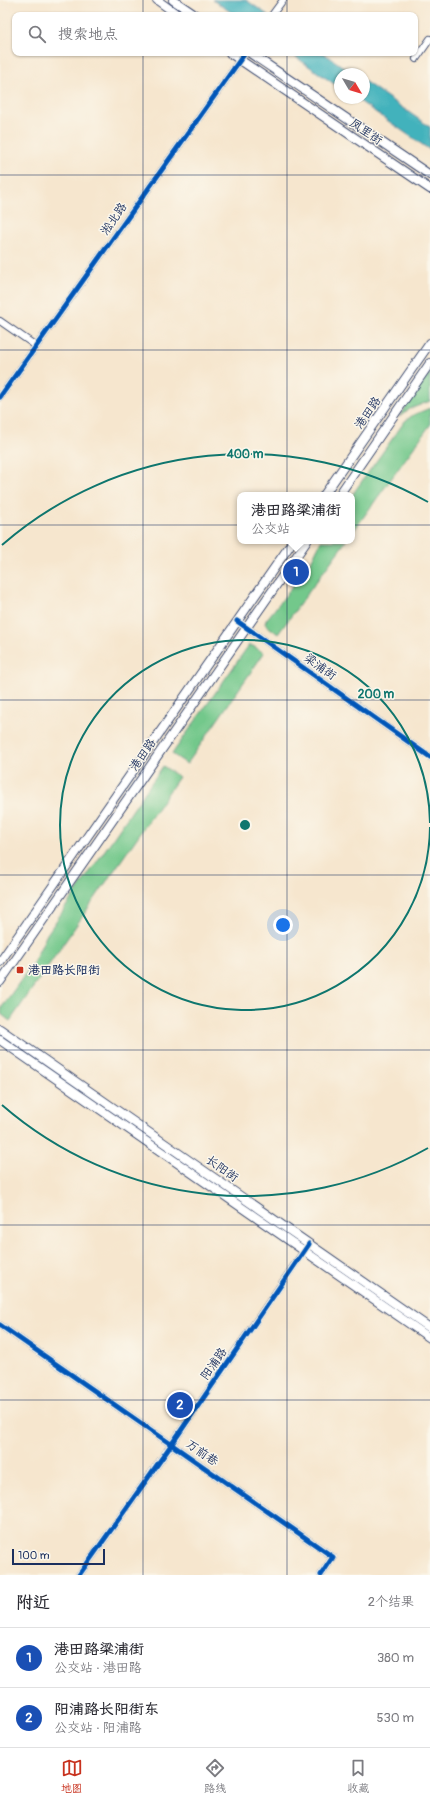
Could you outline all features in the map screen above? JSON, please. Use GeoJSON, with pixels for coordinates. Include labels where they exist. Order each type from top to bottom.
{"type":"FeatureCollection","features":[{"type":"Feature","properties":{"kind":"main road"},"geometry":{"type":"LineString","coordinates":[[157,0],[174,12]]}},
{"type":"Feature","properties":{"kind":"main road"},"geometry":{"type":"LineString","coordinates":[[173,0],[191,12]]}},
{"type":"Feature","properties":{"kind":"main road","name":"凤里街"},"geometry":{"type":"LineString","coordinates":[[242,56],[430,189]]}},
{"type":"Feature","properties":{"kind":"main road","name":"凤里街"},"geometry":{"type":"LineString","coordinates":[[254,56],[430,175]]}},
{"type":"Feature","properties":{"kind":"main road","name":"港田路"},"geometry":{"type":"LineString","coordinates":[[326,492],[430,344]]}},
{"type":"Feature","properties":{"kind":"main road","name":"港田路"},"geometry":{"type":"LineString","coordinates":[[341,492],[430,363]]}},
{"type":"Feature","properties":{"kind":"main road","name":"港田路"},"geometry":{"type":"LineString","coordinates":[[0,962],[291,544]]}},
{"type":"Feature","properties":{"kind":"main road","name":"港田路"},"geometry":{"type":"LineString","coordinates":[[0,982],[305,544]]}},
{"type":"Feature","properties":{"kind":"main road","name":"长阳街"},"geometry":{"type":"LineString","coordinates":[[0,1029],[307,1247],[430,1338]]}},
{"type":"Feature","properties":{"kind":"main road","name":"长阳街"},"geometry":{"type":"LineString","coordinates":[[0,1040],[430,1328]]}},
{"type":"Feature","properties":{"kind":"street"},"geometry":{"type":"LineString","coordinates":[[274,12],[283,0]]}},
{"type":"Feature","properties":{"kind":"street"},"geometry":{"type":"LineString","coordinates":[[416,60],[430,39]]}},
{"type":"Feature","properties":{"kind":"street","name":"淞北路"},"geometry":{"type":"LineString","coordinates":[[0,397],[242,56]]}},
{"type":"Feature","properties":{"kind":"street"},"geometry":{"type":"LineString","coordinates":[[0,321],[36,346]]}},
{"type":"Feature","properties":{"kind":"street","name":"梁浦街"},"geometry":{"type":"LineString","coordinates":[[237,620],[430,757]]}},
{"type":"Feature","properties":{"kind":"street","name":"阳浦路"},"geometry":{"type":"LineString","coordinates":[[79,1575],[172,1444],[307,1247]]}},
{"type":"Feature","properties":{"kind":"street","name":"万前巷"},"geometry":{"type":"LineString","coordinates":[[0,1324],[333,1557],[321,1575]]}},
{"type":"Feature","properties":{"kind":"green space"},"geometry":{"type":"Polygon","coordinates":[[[430,372],[430,401],[410,409],[399,417],[430,372]]]}},
{"type":"Feature","properties":{"kind":"green space"},"geometry":{"type":"Polygon","coordinates":[[[430,408],[430,425],[355,529],[354,492],[405,421],[413,415],[430,408]]]}},
{"type":"Feature","properties":{"kind":"green space"},"geometry":{"type":"Polygon","coordinates":[[[320,544],[344,544],[278,634],[265,624],[266,620],[309,566],[320,544]]]}},
{"type":"Feature","properties":{"kind":"green space"},"geometry":{"type":"Polygon","coordinates":[[[249,645],[264,653],[187,764],[172,754],[249,645]]]}},
{"type":"Feature","properties":{"kind":"green space"},"geometry":{"type":"Polygon","coordinates":[[[163,766],[179,777],[10,1021],[1,1014],[2,1007],[33,963],[47,934],[163,766]]]}},
{"type":"Feature","properties":{"kind":"water"},"geometry":{"type":"Polygon","coordinates":[[[213,0],[246,0],[264,12],[231,12],[213,0]]]}},
{"type":"Feature","properties":{"kind":"water"},"geometry":{"type":"Polygon","coordinates":[[[294,56],[327,56],[345,68],[334,68],[334,84],[294,56]]]}},
{"type":"Feature","properties":{"kind":"water"},"geometry":{"type":"Polygon","coordinates":[[[370,85],[430,127],[430,150],[364,104],[370,104],[370,85]]]}},
{"type":"Feature","properties":{"kind":"cycle path"},"geometry":{"type":"LineString","coordinates":[[0,397],[243,56]]}},
{"type":"Feature","properties":{"kind":"cycle path"},"geometry":{"type":"LineString","coordinates":[[237,621],[430,757]]}},
{"type":"Feature","properties":{"kind":"cycle path"},"geometry":{"type":"LineString","coordinates":[[79,1575],[167,1451],[309,1244]]}},
{"type":"Feature","properties":{"kind":"cycle path"},"geometry":{"type":"LineString","coordinates":[[0,1325],[333,1557],[321,1575]]}},
{"type":"Feature","properties":{"kind":"place","name":"港田路梁浦街"},"geometry":{"type":"Point","coordinates":[296,572]}},
{"type":"Feature","properties":{"kind":"place","name":"港田路长阳街"},"geometry":{"type":"Point","coordinates":[20,970]}},
{"type":"Feature","properties":{"kind":"place","name":"阳浦路长阳街东"},"geometry":{"type":"Point","coordinates":[180,1405]}}]}
